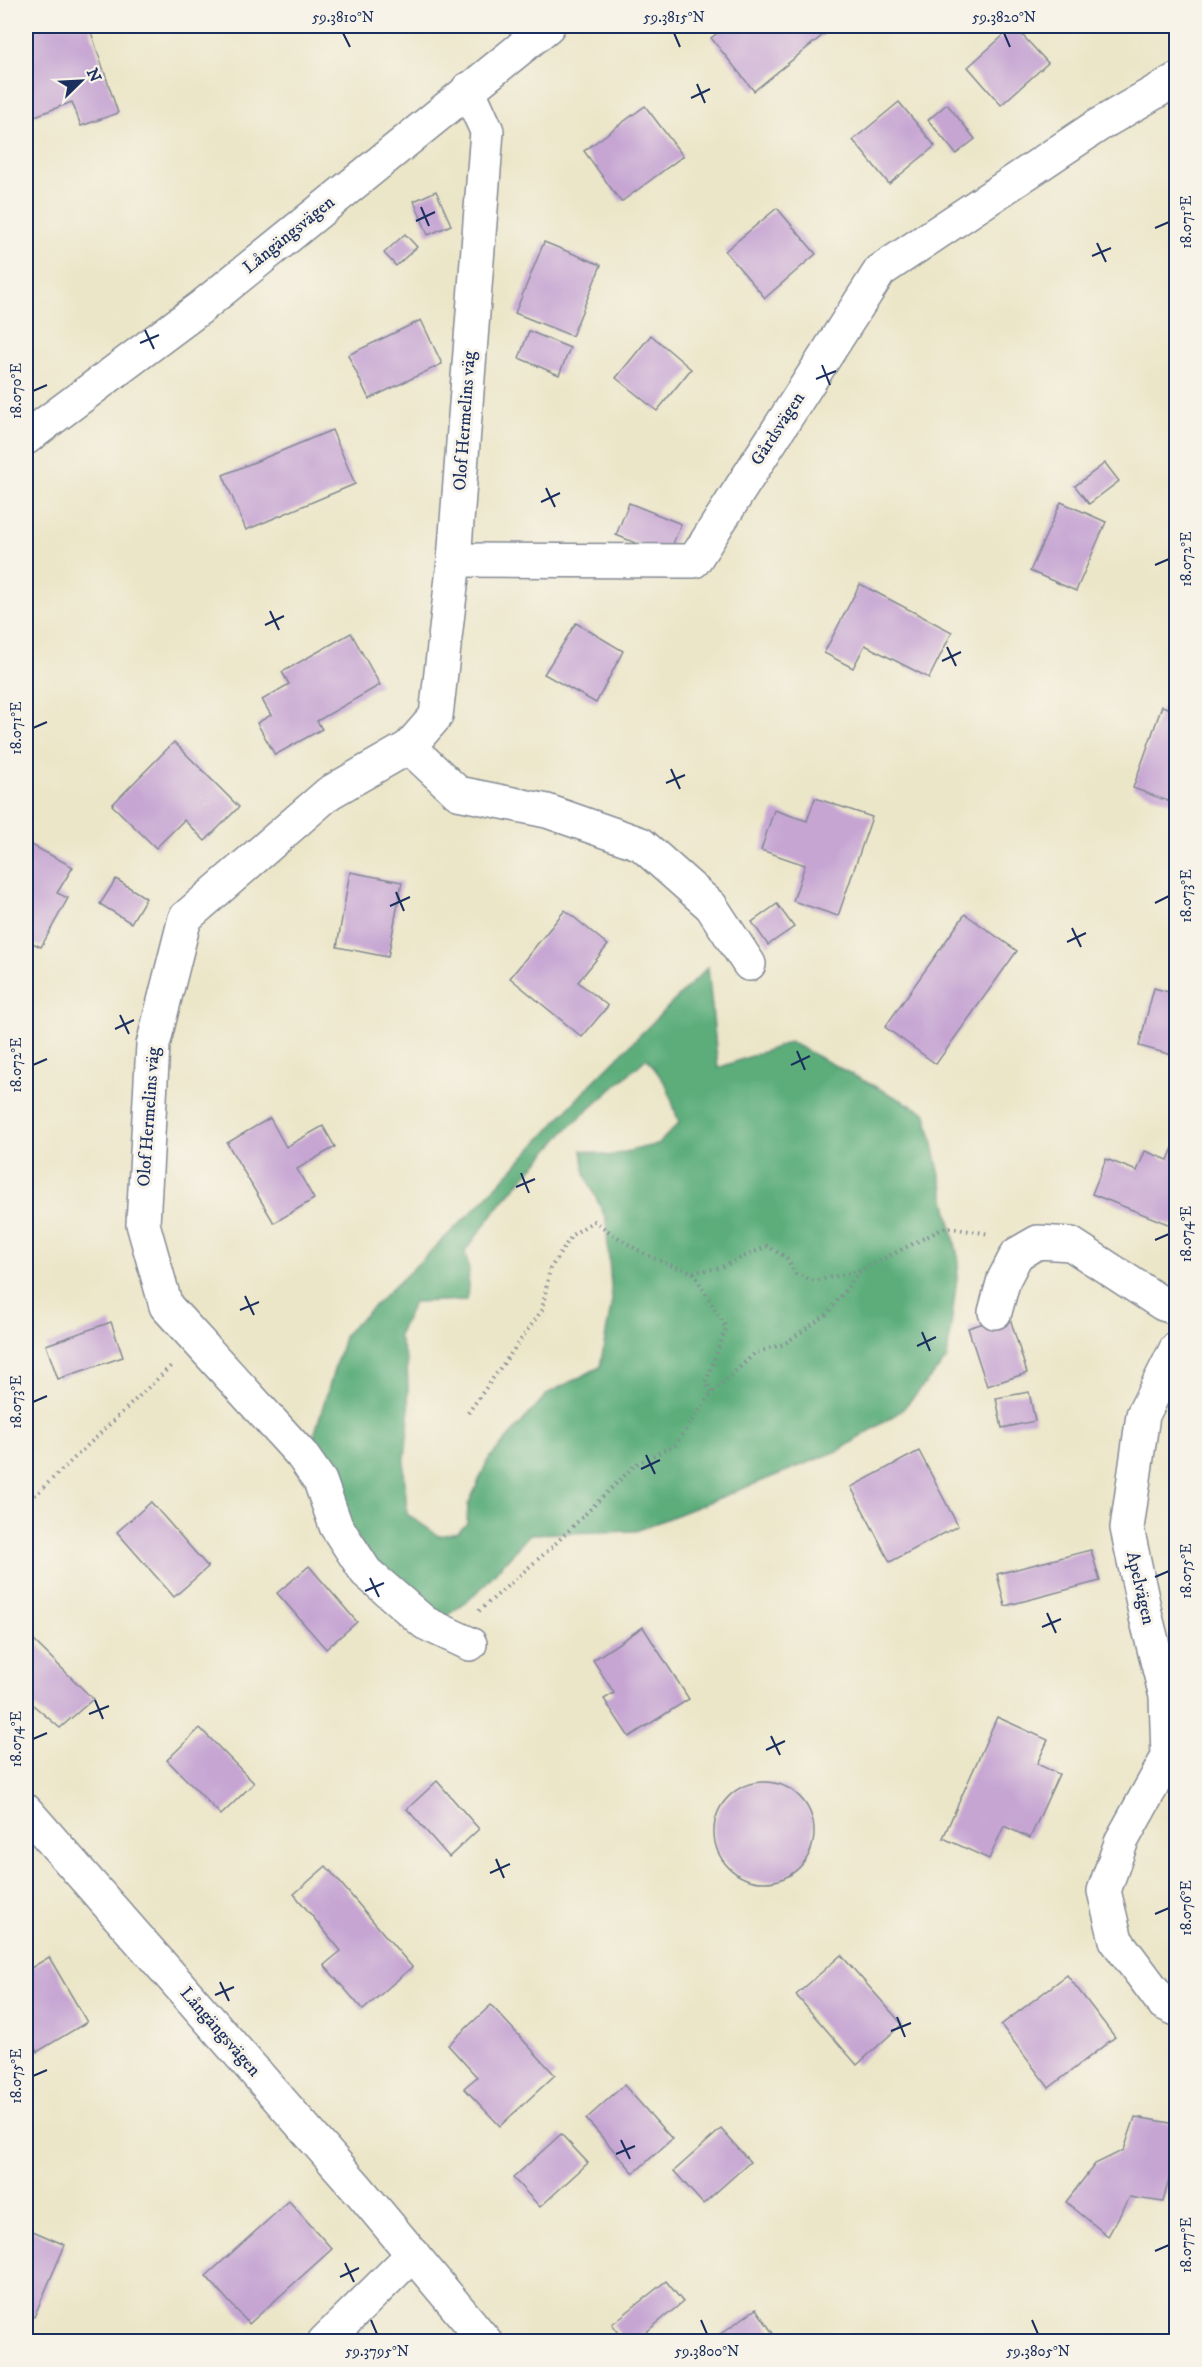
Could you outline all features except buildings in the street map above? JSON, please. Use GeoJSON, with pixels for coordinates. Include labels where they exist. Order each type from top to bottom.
{"type":"FeatureCollection","features":[{"type":"Feature","properties":{"kind":"street","name":"Långängsvägen"},"geometry":{"type":"LineString","coordinates":[[26,438],[200,308],[548,26]]}},
{"type":"Feature","properties":{"kind":"street","name":"Gårdsvägen"},"geometry":{"type":"LineString","coordinates":[[454,560],[694,561],[880,271],[1097,126],[1176,80]]}},
{"type":"Feature","properties":{"kind":"street","name":"Olof Hermelins väg"},"geometry":{"type":"LineString","coordinates":[[461,1639],[425,1623],[366,1572],[336,1526],[320,1481],[301,1454],[166,1306],[143,1224],[153,1045],[185,918],[329,792],[409,747],[435,716],[454,560],[487,131],[468,89]]}},
{"type":"Feature","properties":{"kind":"street"},"geometry":{"type":"LineString","coordinates":[[409,747],[458,793],[547,812],[641,844],[711,906],[748,964]]}},
{"type":"Feature","properties":{"kind":"street"},"geometry":{"type":"LineString","coordinates":[[995,1312],[1004,1279],[1017,1254],[1038,1242],[1071,1244],[1163,1304],[1176,1308]]}},
{"type":"Feature","properties":{"kind":"street","name":"Apelvägen"},"geometry":{"type":"LineString","coordinates":[[1176,1349],[1143,1415],[1127,1528],[1166,1696],[1168,1757],[1122,1840],[1104,1891],[1116,1940],[1163,2003],[1176,2009]]}},
{"type":"Feature","properties":{"kind":"street","name":"Långängsvägen"},"geometry":{"type":"LineString","coordinates":[[26,1811],[351,2181],[486,2342]]}},
{"type":"Feature","properties":{"kind":"street"},"geometry":{"type":"LineString","coordinates":[[324,2342],[412,2254]]}},
{"type":"Feature","properties":{"kind":"path"},"geometry":{"type":"LineString","coordinates":[[468,1413],[542,1310],[550,1269],[572,1235],[594,1221],[640,1253],[664,1264],[693,1272],[719,1268],[767,1246],[786,1257],[796,1274],[814,1281],[861,1270],[946,1227],[1038,1242]]}},
{"type":"Feature","properties":{"kind":"path"},"geometry":{"type":"LineString","coordinates":[[461,1639],[636,1464],[675,1445],[712,1393],[755,1353],[784,1344],[828,1314],[861,1270]]}},
{"type":"Feature","properties":{"kind":"path"},"geometry":{"type":"LineString","coordinates":[[693,1272],[726,1328],[706,1382],[712,1393]]}},
{"type":"Feature","properties":{"kind":"path"},"geometry":{"type":"LineString","coordinates":[[26,1504],[198,1341]]}},
{"type":"Feature","properties":{"kind":"green space"},"geometry":{"type":"Polygon","coordinates":[[[708,967],[718,1068],[790,1042],[926,1113],[959,1261],[947,1359],[901,1411],[840,1450],[636,1531],[530,1534],[476,1594],[443,1619],[390,1586],[306,1462],[345,1334],[481,1203],[591,1084],[708,967]],[[647,1058],[568,1128],[503,1201],[465,1251],[469,1270],[467,1300],[414,1302],[398,1335],[407,1362],[409,1418],[404,1468],[407,1514],[439,1536],[458,1533],[467,1523],[468,1505],[488,1460],[548,1393],[600,1367],[612,1301],[606,1219],[585,1174],[582,1150],[609,1156],[658,1144],[679,1123],[667,1086],[647,1058]]]}}]}
